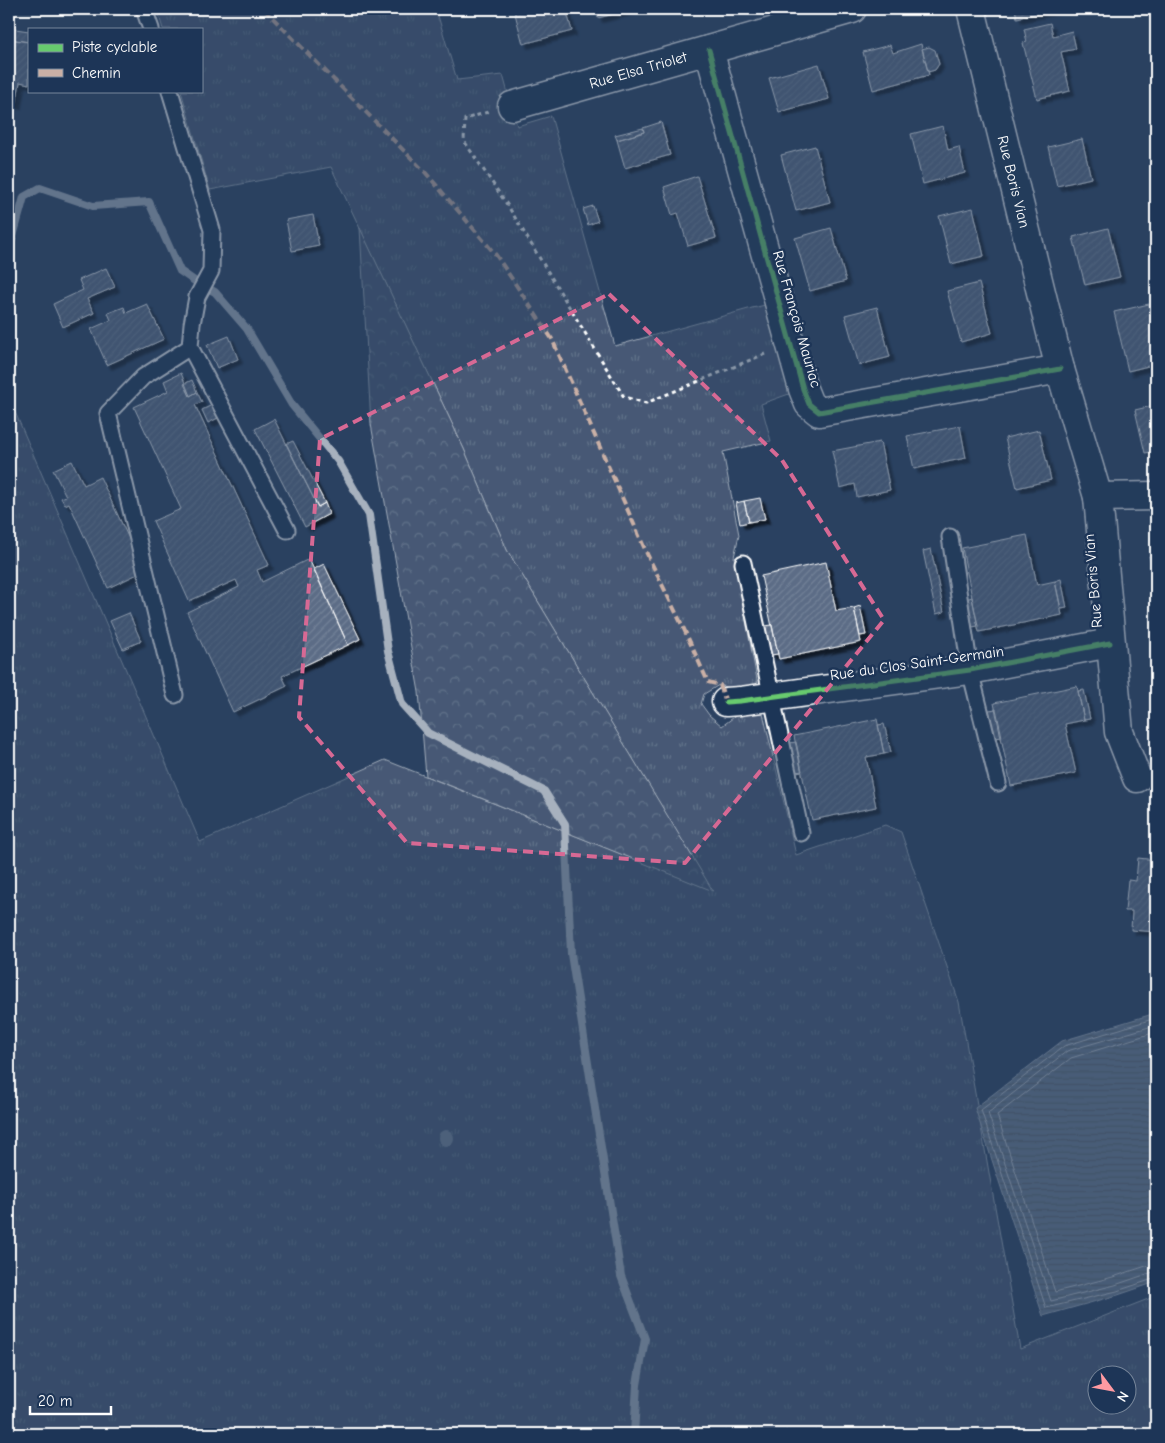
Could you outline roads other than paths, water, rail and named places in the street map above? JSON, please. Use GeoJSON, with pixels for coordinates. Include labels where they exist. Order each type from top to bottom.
{"type":"FeatureCollection","features":[{"type":"Feature","properties":{"kind":"street","name":"Rue Elsa Triolet"},"geometry":{"type":"LineString","coordinates":[[512,106],[852,9]]}},
{"type":"Feature","properties":{"kind":"street","name":"Rue Boris Vian"},"geometry":{"type":"LineString","coordinates":[[971,9],[1060,369],[1098,497],[1110,643],[1120,732],[1137,778]]}},
{"type":"Feature","properties":{"kind":"street","name":"Rue François Mauriac"},"geometry":{"type":"LineString","coordinates":[[709,50],[809,404],[820,412],[1060,369]]}},
{"type":"Feature","properties":{"kind":"street"},"geometry":{"type":"LineString","coordinates":[[1098,497],[1156,496]]}},
{"type":"Feature","properties":{"kind":"street","name":"Rue du Clos Saint-Germain"},"geometry":{"type":"LineString","coordinates":[[726,702],[970,670],[1110,643]]}},
{"type":"Feature","properties":{"kind":"lane"},"geometry":{"type":"LineString","coordinates":[[144,9],[150,28]]}},
{"type":"Feature","properties":{"kind":"lane"},"geometry":{"type":"LineString","coordinates":[[170,92],[212,230],[211,271],[197,297],[190,347],[287,530]]}},
{"type":"Feature","properties":{"kind":"lane"},"geometry":{"type":"LineString","coordinates":[[175,695],[108,413],[143,377],[190,347]]}},
{"type":"Feature","properties":{"kind":"lane"},"geometry":{"type":"LineString","coordinates":[[950,537],[970,670],[998,783]]}},
{"type":"Feature","properties":{"kind":"lane"},"geometry":{"type":"LineString","coordinates":[[743,563],[801,833]]}},
{"type":"Feature","properties":{"kind":"water"},"geometry":{"type":"Polygon","coordinates":[[[1156,1013],[1156,1282],[1043,1316],[975,1108],[1062,1041],[1156,1013]]]}},
{"type":"Feature","properties":{"kind":"waterway"},"geometry":{"type":"LineString","coordinates":[[9,243],[12,240],[24,197],[40,188],[93,206],[149,202],[180,271],[215,292],[247,329],[292,405],[338,461],[369,515],[388,651],[402,704],[428,733],[544,791],[565,824],[571,954],[621,1276],[645,1339],[637,1385],[634,1434]]}}]}
